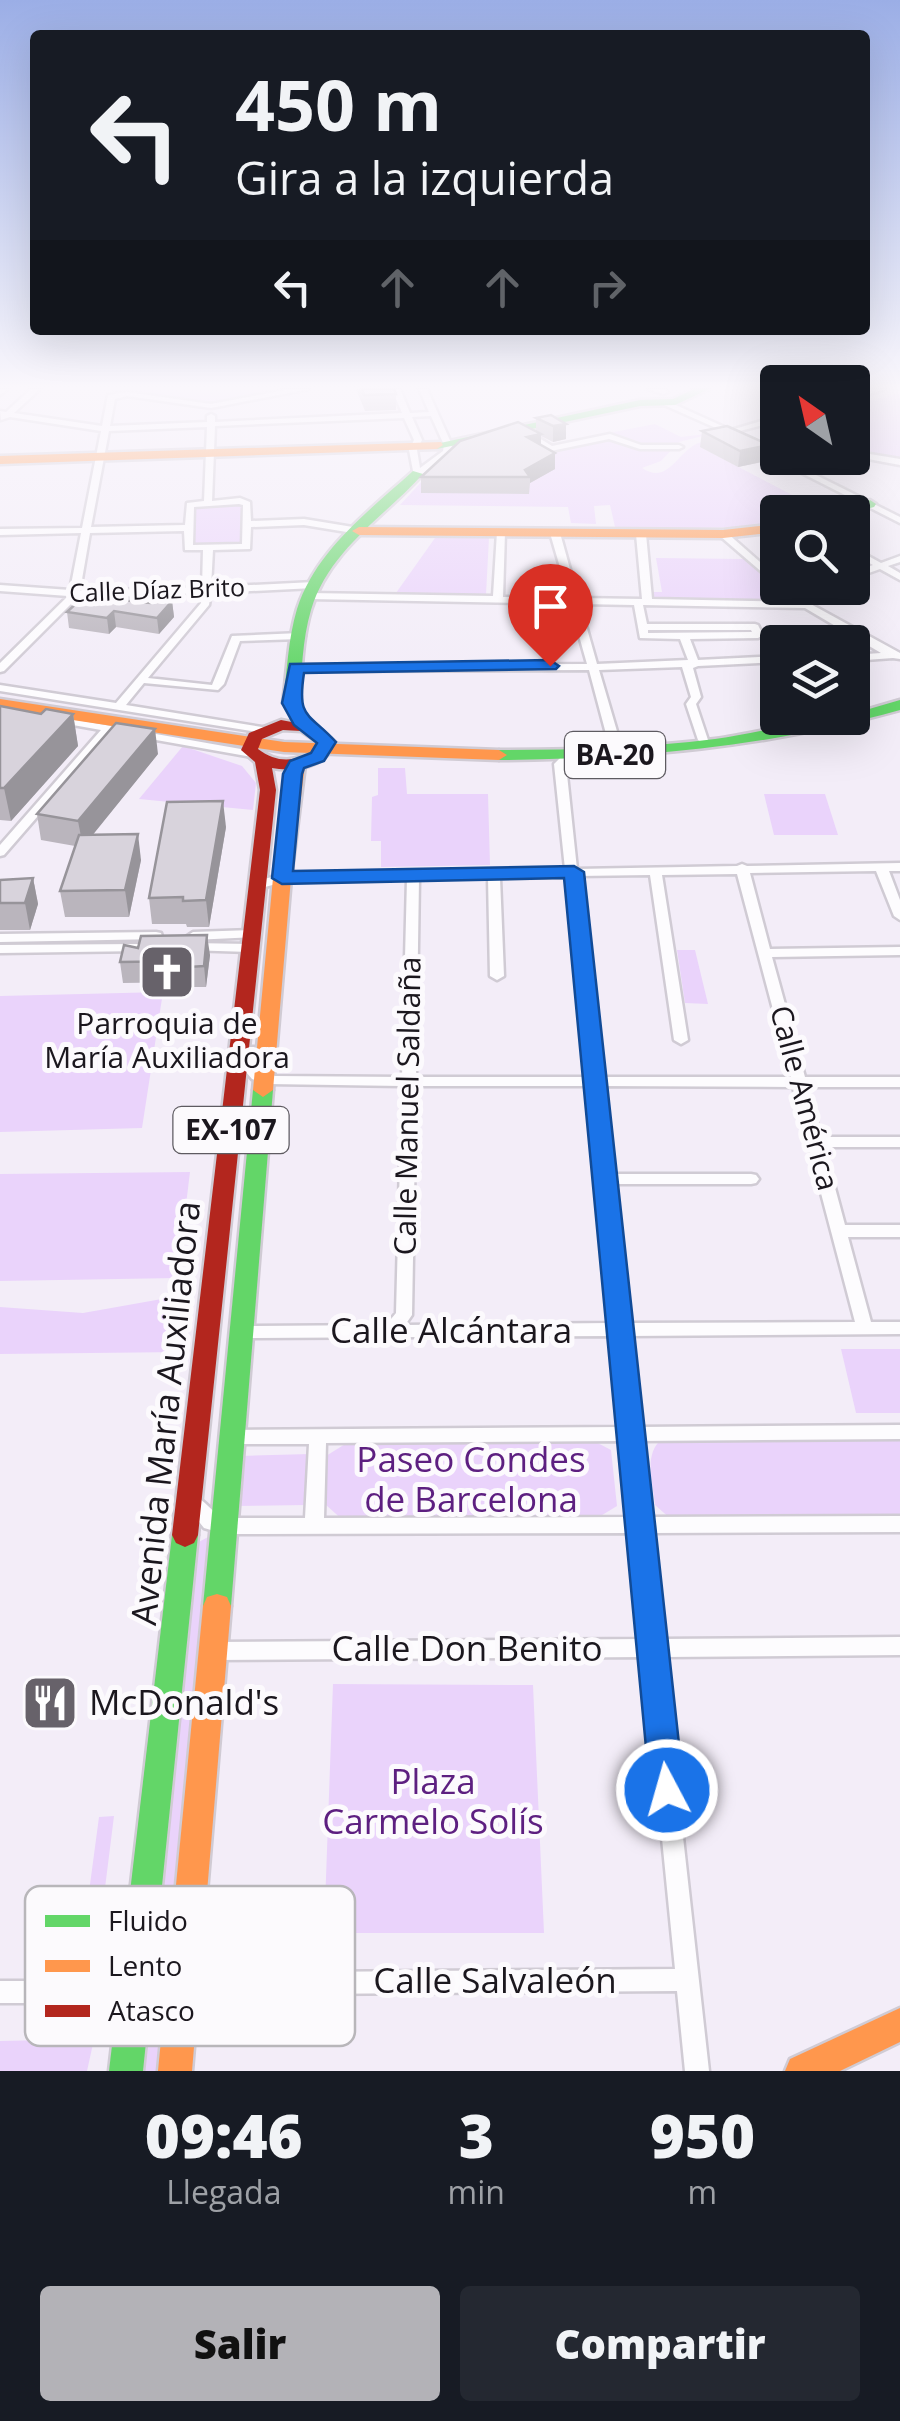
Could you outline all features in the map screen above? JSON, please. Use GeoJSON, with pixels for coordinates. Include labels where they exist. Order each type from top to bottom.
{"type":"FeatureCollection","features":[{"type":"Feature","properties":{"kind":"main road"},"geometry":{"type":"LineString","coordinates":[[291,703],[311,591],[360,531],[404,486]]}},
{"type":"Feature","properties":{"kind":"main road"},"geometry":{"type":"LineString","coordinates":[[870,504],[874,503]]}},
{"type":"Feature","properties":{"kind":"main road"},"geometry":{"type":"LineString","coordinates":[[360,531],[723,534],[760,530]]}},
{"type":"Feature","properties":{"kind":"main road"},"geometry":{"type":"LineString","coordinates":[[870,704],[900,694]]}},
{"type":"Feature","properties":{"kind":"main road","name":"BA-20"},"geometry":{"type":"LineString","coordinates":[[0,696],[260,742]]}},
{"type":"Feature","properties":{"kind":"main road","name":"BA-20"},"geometry":{"type":"LineString","coordinates":[[321,741],[569,755],[710,748],[787,737],[900,706]]}},
{"type":"Feature","properties":{"kind":"main road","name":"BA-20"},"geometry":{"type":"LineString","coordinates":[[0,707],[260,742],[456,747],[615,745],[704,740],[760,730]]}},
{"type":"Feature","properties":{"kind":"main road"},"geometry":{"type":"LineString","coordinates":[[260,742],[297,764],[321,741]]}},
{"type":"Feature","properties":{"kind":"main road","name":"Avenida María Auxiliadora"},"geometry":{"type":"LineString","coordinates":[[147,1886],[268,790],[260,742]]}},
{"type":"Feature","properties":{"kind":"main road","name":"Avenida María Auxiliadora"},"geometry":{"type":"LineString","coordinates":[[193,1886],[242,1332],[270,1081],[282,878],[292,774],[297,764]]}},
{"type":"Feature","properties":{"kind":"main road"},"geometry":{"type":"LineString","coordinates":[[207,1339],[242,1332]]}},
{"type":"Feature","properties":{"kind":"main road"},"geometry":{"type":"LineString","coordinates":[[802,2071],[900,2025]]}},
{"type":"Feature","properties":{"kind":"main road","name":"Avenida María Auxiliadora"},"geometry":{"type":"LineString","coordinates":[[126,2071],[129,2046]]}},
{"type":"Feature","properties":{"kind":"main road","name":"Avenida María Auxiliadora"},"geometry":{"type":"LineString","coordinates":[[176,2071],[178,2046]]}},
{"type":"Feature","properties":{"kind":"street"},"geometry":{"type":"LineString","coordinates":[[0,669],[74,594],[95,486]]}},
{"type":"Feature","properties":{"kind":"street"},"geometry":{"type":"LineString","coordinates":[[208,502],[209,486]]}},
{"type":"Feature","properties":{"kind":"street"},"geometry":{"type":"LineString","coordinates":[[838,486],[874,503]]}},
{"type":"Feature","properties":{"kind":"street"},"geometry":{"type":"LineString","coordinates":[[842,486],[899,517]]}},
{"type":"Feature","properties":{"kind":"street"},"geometry":{"type":"LineString","coordinates":[[245,502],[247,524],[246,547],[188,548],[190,506],[245,502]]}},
{"type":"Feature","properties":{"kind":"street"},"geometry":{"type":"LineString","coordinates":[[247,524],[304,522],[360,531]]}},
{"type":"Feature","properties":{"kind":"street"},"geometry":{"type":"LineString","coordinates":[[2,535],[189,528]]}},
{"type":"Feature","properties":{"kind":"street"},"geometry":{"type":"LineString","coordinates":[[498,600],[501,532]]}},
{"type":"Feature","properties":{"kind":"street"},"geometry":{"type":"LineString","coordinates":[[555,533],[615,745]]}},
{"type":"Feature","properties":{"kind":"street"},"geometry":{"type":"LineString","coordinates":[[641,534],[642,602],[643,627],[644,636],[758,635],[755,627],[643,627]]}},
{"type":"Feature","properties":{"kind":"street"},"geometry":{"type":"LineString","coordinates":[[723,534],[760,567]]}},
{"type":"Feature","properties":{"kind":"street"},"geometry":{"type":"LineString","coordinates":[[119,706],[202,609],[207,590],[208,550]]}},
{"type":"Feature","properties":{"kind":"street"},"geometry":{"type":"LineString","coordinates":[[870,570],[900,559]]}},
{"type":"Feature","properties":{"kind":"street"},"geometry":{"type":"LineString","coordinates":[[870,560],[900,577]]}},
{"type":"Feature","properties":{"kind":"street","name":"Calle Díaz Brito"},"geometry":{"type":"LineString","coordinates":[[0,588],[74,594],[311,591],[498,600],[760,604]]}},
{"type":"Feature","properties":{"kind":"street"},"geometry":{"type":"LineString","coordinates":[[807,605],[895,655],[900,665]]}},
{"type":"Feature","properties":{"kind":"street"},"geometry":{"type":"LineString","coordinates":[[141,680],[214,688],[237,637],[300,636]]}},
{"type":"Feature","properties":{"kind":"street"},"geometry":{"type":"LineString","coordinates":[[684,636],[694,664]]}},
{"type":"Feature","properties":{"kind":"street"},"geometry":{"type":"LineString","coordinates":[[870,657],[895,655]]}},
{"type":"Feature","properties":{"kind":"street"},"geometry":{"type":"LineString","coordinates":[[704,740],[691,704],[696,697],[687,667],[700,660],[760,659]]}},
{"type":"Feature","properties":{"kind":"street"},"geometry":{"type":"LineString","coordinates":[[296,668],[694,664]]}},
{"type":"Feature","properties":{"kind":"street"},"geometry":{"type":"LineString","coordinates":[[0,688],[119,706],[260,742]]}},
{"type":"Feature","properties":{"kind":"street"},"geometry":{"type":"LineString","coordinates":[[260,742],[291,703],[300,721],[321,741]]}},
{"type":"Feature","properties":{"kind":"street"},"geometry":{"type":"LineString","coordinates":[[0,707],[108,729],[260,742]]}},
{"type":"Feature","properties":{"kind":"street"},"geometry":{"type":"LineString","coordinates":[[0,852],[108,729]]}},
{"type":"Feature","properties":{"kind":"street"},"geometry":{"type":"LineString","coordinates":[[569,755],[560,764],[696,2071]]}},
{"type":"Feature","properties":{"kind":"street"},"geometry":{"type":"LineString","coordinates":[[258,885],[282,878],[900,866]]}},
{"type":"Feature","properties":{"kind":"street"},"geometry":{"type":"LineString","coordinates":[[881,867],[900,916]]}},
{"type":"Feature","properties":{"kind":"street","name":"Calle América"},"geometry":{"type":"LineString","coordinates":[[742,868],[865,1328]]}},
{"type":"Feature","properties":{"kind":"street"},"geometry":{"type":"LineString","coordinates":[[655,870],[682,1040]]}},
{"type":"Feature","properties":{"kind":"street"},"geometry":{"type":"LineString","coordinates":[[494,874],[497,976]]}},
{"type":"Feature","properties":{"kind":"street","name":"Calle Manuel Saldaña"},"geometry":{"type":"LineString","coordinates":[[390,1331],[404,1315],[413,876]]}},
{"type":"Feature","properties":{"kind":"street"},"geometry":{"type":"LineString","coordinates":[[0,938],[251,941]]}},
{"type":"Feature","properties":{"kind":"street"},"geometry":{"type":"LineString","coordinates":[[0,949],[251,941]]}},
{"type":"Feature","properties":{"kind":"street"},"geometry":{"type":"LineString","coordinates":[[765,953],[900,951]]}},
{"type":"Feature","properties":{"kind":"street"},"geometry":{"type":"LineString","coordinates":[[246,994],[254,1000],[248,1066],[252,1074],[270,1081],[900,1082]]}},
{"type":"Feature","properties":{"kind":"street"},"geometry":{"type":"LineString","coordinates":[[816,1142],[900,1142]]}},
{"type":"Feature","properties":{"kind":"street"},"geometry":{"type":"LineString","coordinates":[[603,1179],[751,1179]]}},
{"type":"Feature","properties":{"kind":"street"},"geometry":{"type":"LineString","coordinates":[[839,1231],[900,1231]]}},
{"type":"Feature","properties":{"kind":"street","name":"Calle Alcántara"},"geometry":{"type":"LineString","coordinates":[[242,1332],[900,1328]]}},
{"type":"Feature","properties":{"kind":"street"},"geometry":{"type":"LineString","coordinates":[[233,1436],[900,1432]]}},
{"type":"Feature","properties":{"kind":"street"},"geometry":{"type":"LineString","coordinates":[[314,1526],[318,1436]]}},
{"type":"Feature","properties":{"kind":"street"},"geometry":{"type":"LineString","coordinates":[[190,1498],[210,1522],[225,1526],[900,1524]]}},
{"type":"Feature","properties":{"kind":"street","name":"Calle Don Benito"},"geometry":{"type":"LineString","coordinates":[[214,1651],[900,1646]]}},
{"type":"Feature","properties":{"kind":"street","name":"Calle Salvaleón"},"geometry":{"type":"LineString","coordinates":[[355,1983],[687,1980]]}},
{"type":"Feature","properties":{"kind":"green space"},"geometry":{"type":"Polygon","coordinates":[[[418,486],[774,486],[792,495],[760,495],[760,527],[623,529],[615,527],[610,505],[594,506],[596,524],[571,523],[568,507],[400,505],[418,486]]]}},
{"type":"Feature","properties":{"kind":"green space"},"geometry":{"type":"Polygon","coordinates":[[[242,504],[243,545],[194,545],[195,508],[242,504]]]}},
{"type":"Feature","properties":{"kind":"green space"},"geometry":{"type":"Polygon","coordinates":[[[435,538],[489,538],[486,594],[396,593],[435,538]]]}},
{"type":"Feature","properties":{"kind":"green space"},"geometry":{"type":"Polygon","coordinates":[[[656,558],[744,559],[760,572],[760,601],[654,599],[650,592],[662,592],[656,558]]]}},
{"type":"Feature","properties":{"kind":"green space"},"geometry":{"type":"Polygon","coordinates":[[[183,746],[242,766],[256,783],[253,810],[139,799],[183,746]]]}},
{"type":"Feature","properties":{"kind":"green space"},"geometry":{"type":"Polygon","coordinates":[[[378,768],[405,768],[407,794],[488,794],[490,865],[381,867],[381,841],[371,841],[372,797],[378,795],[378,768]]]}},
{"type":"Feature","properties":{"kind":"green space"},"geometry":{"type":"Polygon","coordinates":[[[764,794],[825,794],[838,835],[774,835],[764,794]]]}},
{"type":"Feature","properties":{"kind":"green space"},"geometry":{"type":"Polygon","coordinates":[[[677,950],[695,950],[708,1004],[685,1003],[677,950]]]}},
{"type":"Feature","properties":{"kind":"green space"},"geometry":{"type":"Polygon","coordinates":[[[163,992],[142,1128],[0,1132],[0,996],[163,992]]]}},
{"type":"Feature","properties":{"kind":"green space"},"geometry":{"type":"Polygon","coordinates":[[[190,1172],[177,1278],[0,1281],[0,1174],[190,1172]]]}},
{"type":"Feature","properties":{"kind":"green space"},"geometry":{"type":"Polygon","coordinates":[[[190,1294],[182,1352],[0,1354],[0,1307],[83,1313],[190,1294]]]}},
{"type":"Feature","properties":{"kind":"green space"},"geometry":{"type":"Polygon","coordinates":[[[841,1349],[900,1349],[900,1413],[856,1413],[841,1349]]]}},
{"type":"Feature","properties":{"kind":"green space","name":"Paseo Condes de Barcelona"},"geometry":{"type":"Polygon","coordinates":[[[900,1438],[900,1518],[672,1520],[655,1505],[651,1461],[662,1439],[900,1438]]]}},
{"type":"Feature","properties":{"kind":"green space","name":"Paseo Condes de Barcelona"},"geometry":{"type":"Polygon","coordinates":[[[590,1439],[611,1450],[617,1506],[594,1520],[345,1522],[326,1505],[326,1456],[350,1441],[590,1439]]]}},
{"type":"Feature","properties":{"kind":"green space","name":"Paseo Condes de Barcelona"},"geometry":{"type":"Polygon","coordinates":[[[310,1454],[308,1505],[236,1506],[241,1456],[310,1454]]]}},
{"type":"Feature","properties":{"kind":"green space"},"geometry":{"type":"Polygon","coordinates":[[[208,1537],[175,1886],[161,1886],[197,1543],[208,1537]]]}},
{"type":"Feature","properties":{"kind":"green space","name":"Plaza Carmelo Solís"},"geometry":{"type":"Polygon","coordinates":[[[333,1684],[533,1685],[544,1933],[355,1933],[355,1886],[326,1886],[333,1684]]]}},
{"type":"Feature","properties":{"kind":"green space"},"geometry":{"type":"Polygon","coordinates":[[[114,1816],[105,1886],[90,1886],[99,1817],[114,1816]]]}},
{"type":"Feature","properties":{"kind":"green space"},"geometry":{"type":"Polygon","coordinates":[[[25,2040],[25,2046],[92,2046],[87,2071],[0,2071],[0,2041],[25,2040]]]}},
{"type":"Feature","properties":{"kind":"green space"},"geometry":{"type":"Polygon","coordinates":[[[144,2046],[160,2046],[158,2071],[141,2071],[144,2046]]]}},
{"type":"Feature","properties":{"kind":"building"},"geometry":{"type":"Polygon","coordinates":[[[84,596],[150,603],[155,598],[172,601],[157,618],[114,611],[107,618],[67,612],[84,596]]]}},
{"type":"Feature","properties":{"kind":"building"},"geometry":{"type":"Polygon","coordinates":[[[0,706],[41,714],[46,709],[73,714],[4,788],[0,788],[0,706]]]}},
{"type":"Feature","properties":{"kind":"building"},"geometry":{"type":"Polygon","coordinates":[[[116,723],[155,729],[78,821],[37,814],[116,723]]]}},
{"type":"Feature","properties":{"kind":"building"},"geometry":{"type":"Polygon","coordinates":[[[223,801],[206,900],[149,898],[167,802],[223,801]]]}},
{"type":"Feature","properties":{"kind":"building"},"geometry":{"type":"Polygon","coordinates":[[[138,834],[125,890],[60,891],[79,835],[138,834]]]}},
{"type":"Feature","properties":{"kind":"building"},"geometry":{"type":"Polygon","coordinates":[[[33,878],[25,903],[0,903],[0,880],[33,878]]]}},
{"type":"Feature","properties":{"kind":"building"},"geometry":{"type":"Polygon","coordinates":[[[207,935],[204,966],[189,967],[190,961],[120,962],[124,945],[138,948],[141,936],[207,935]]]}},
{"type":"Feature","properties":{"kind":"traffic: fast"},"geometry":{"type":"LineString","coordinates":[[291,703],[299,633],[312,589],[351,535],[404,486]]}},
{"type":"Feature","properties":{"kind":"traffic: fast"},"geometry":{"type":"LineString","coordinates":[[499,755],[652,750],[752,739],[900,705]]}},
{"type":"Feature","properties":{"kind":"traffic: fast"},"geometry":{"type":"LineString","coordinates":[[217,1606],[263,1090]]}},
{"type":"Feature","properties":{"kind":"traffic: fast"},"geometry":{"type":"LineString","coordinates":[[146,1886],[185,1535]]}},
{"type":"Feature","properties":{"kind":"traffic: fast"},"geometry":{"type":"LineString","coordinates":[[126,2071],[129,2046]]}},
{"type":"Feature","properties":{"kind":"traffic: slow"},"geometry":{"type":"LineString","coordinates":[[359,531],[723,534],[760,530]]}},
{"type":"Feature","properties":{"kind":"traffic: slow"},"geometry":{"type":"LineString","coordinates":[[0,704],[284,747],[499,755]]}},
{"type":"Feature","properties":{"kind":"traffic: slow"},"geometry":{"type":"LineString","coordinates":[[263,1090],[282,878],[297,765]]}},
{"type":"Feature","properties":{"kind":"traffic: slow"},"geometry":{"type":"LineString","coordinates":[[192,1886],[217,1606]]}},
{"type":"Feature","properties":{"kind":"traffic: slow"},"geometry":{"type":"LineString","coordinates":[[802,2071],[900,2025]]}},
{"type":"Feature","properties":{"kind":"traffic: slow"},"geometry":{"type":"LineString","coordinates":[[175,2071],[177,2046]]}},
{"type":"Feature","properties":{"kind":"traffic: jam"},"geometry":{"type":"LineString","coordinates":[[281,725],[301,726],[317,733],[327,742],[324,751],[306,761],[286,765],[267,762],[249,750],[255,736],[281,725]]}},
{"type":"Feature","properties":{"kind":"traffic: jam"},"geometry":{"type":"LineString","coordinates":[[185,1535],[268,790],[263,762]]}},
{"type":"Feature","properties":{"kind":"place","name":"Parroquia de María Auxiliadora"},"geometry":{"type":"Point","coordinates":[167,972]}},
{"type":"Feature","properties":{"kind":"place","name":"McDonald's"},"geometry":{"type":"Point","coordinates":[50,1703]}},
{"type":"Feature","properties":{"kind":"route"},"geometry":{"type":"LineString","coordinates":[[550,666],[296,668],[291,703],[300,721],[322,734],[327,742],[318,757],[297,764],[292,774],[282,878],[574,872],[667,1790]]}}]}
